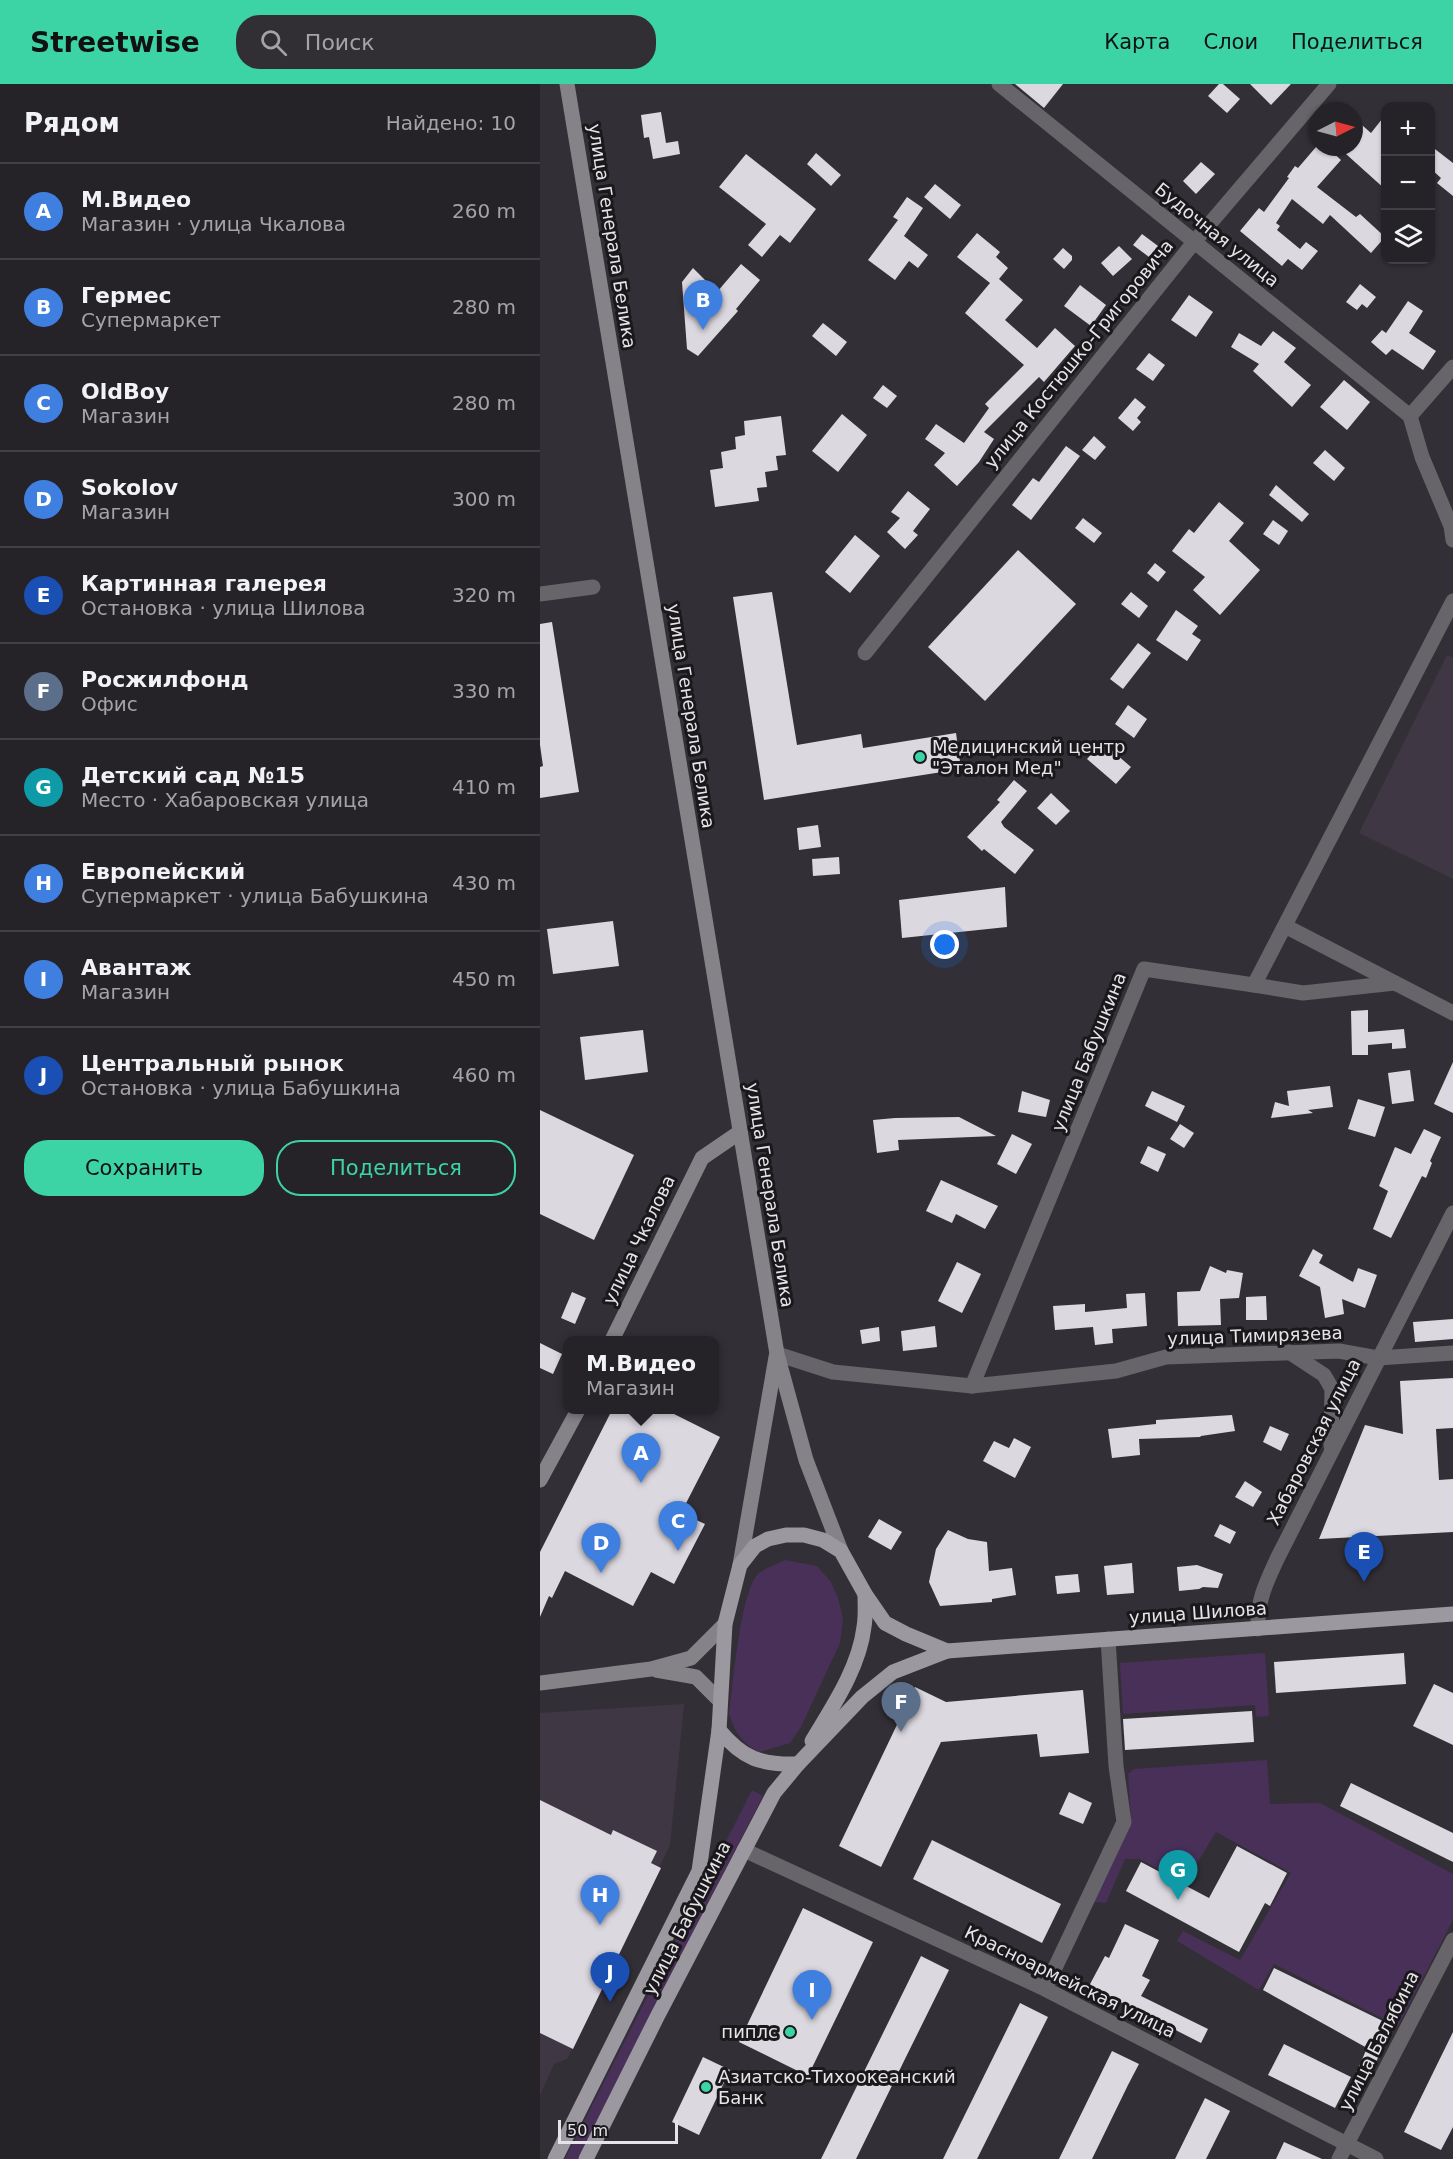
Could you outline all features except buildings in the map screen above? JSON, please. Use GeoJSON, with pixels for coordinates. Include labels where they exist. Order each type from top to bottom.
{"type":"FeatureCollection","features":[{"type":"Feature","properties":{"kind":"main road","name":"улица Генерала Белика"},"geometry":{"type":"LineString","coordinates":[[567,84],[777,1354]]}},
{"type":"Feature","properties":{"kind":"main road","name":"улица Чкалова"},"geometry":{"type":"LineString","coordinates":[[614,1336],[702,1158],[740,1132]]}},
{"type":"Feature","properties":{"kind":"main road"},"geometry":{"type":"LineString","coordinates":[[777,1354],[806,1460],[841,1551],[865,1594],[885,1623],[947,1651]]}},
{"type":"Feature","properties":{"kind":"main road"},"geometry":{"type":"LineString","coordinates":[[777,1354],[740,1565],[725,1624],[719,1730],[732,1746],[752,1760],[776,1765],[798,1764],[862,1697],[893,1672],[947,1651]]}},
{"type":"Feature","properties":{"kind":"main road"},"geometry":{"type":"LineString","coordinates":[[540,1479],[576,1414]]}},
{"type":"Feature","properties":{"kind":"main road"},"geometry":{"type":"LineString","coordinates":[[740,1565],[755,1546],[768,1539],[786,1535],[804,1535],[823,1540],[841,1551]]}},
{"type":"Feature","properties":{"kind":"main road"},"geometry":{"type":"LineString","coordinates":[[798,1764],[833,1706],[858,1656],[864,1626],[865,1594]]}},
{"type":"Feature","properties":{"kind":"main road","name":"улица Шилова"},"geometry":{"type":"LineString","coordinates":[[947,1651],[1453,1614]]}},
{"type":"Feature","properties":{"kind":"main road"},"geometry":{"type":"LineString","coordinates":[[540,1683],[651,1669],[691,1658],[725,1624]]}},
{"type":"Feature","properties":{"kind":"main road"},"geometry":{"type":"LineString","coordinates":[[651,1669],[696,1677],[719,1700]]}},
{"type":"Feature","properties":{"kind":"main road","name":"улица Бабушкина"},"geometry":{"type":"LineString","coordinates":[[555,2159],[699,1871],[719,1730]]}},
{"type":"Feature","properties":{"kind":"main road","name":"улица Бабушкина"},"geometry":{"type":"LineString","coordinates":[[586,2159],[774,1793],[798,1764]]}},
{"type":"Feature","properties":{"kind":"street","name":"Будочная улица"},"geometry":{"type":"LineString","coordinates":[[999,84],[1410,416]]}},
{"type":"Feature","properties":{"kind":"street","name":"улица Костюшко-Григоровича"},"geometry":{"type":"LineString","coordinates":[[865,653],[1195,241],[1329,84]]}},
{"type":"Feature","properties":{"kind":"street"},"geometry":{"type":"LineString","coordinates":[[1453,367],[1410,416],[1422,457],[1451,526],[1453,540]]}},
{"type":"Feature","properties":{"kind":"street"},"geometry":{"type":"LineString","coordinates":[[540,594],[593,587]]}},
{"type":"Feature","properties":{"kind":"street"},"geometry":{"type":"LineString","coordinates":[[1395,983],[1303,993],[1254,985],[1453,601]]}},
{"type":"Feature","properties":{"kind":"street"},"geometry":{"type":"LineString","coordinates":[[1285,926],[1453,1013]]}},
{"type":"Feature","properties":{"kind":"street","name":"улица Бабушкина"},"geometry":{"type":"LineString","coordinates":[[972,1386],[1144,969],[1254,985]]}},
{"type":"Feature","properties":{"kind":"street","name":"Хабаровская улица"},"geometry":{"type":"LineString","coordinates":[[1258,1629],[1257,1610],[1260,1595],[1453,1213]]}},
{"type":"Feature","properties":{"kind":"street","name":"улица Тимирязева"},"geometry":{"type":"LineString","coordinates":[[777,1354],[833,1372],[972,1386],[1116,1371],[1166,1357],[1339,1351],[1378,1358],[1453,1353]]}},
{"type":"Feature","properties":{"kind":"street"},"geometry":{"type":"LineString","coordinates":[[1289,1353],[1324,1375],[1332,1389],[1333,1417],[1330,1454]]}},
{"type":"Feature","properties":{"kind":"street"},"geometry":{"type":"LineString","coordinates":[[1044,1989],[1124,1822],[1116,1766],[1108,1639]]}},
{"type":"Feature","properties":{"kind":"street","name":"Красноармейская улица"},"geometry":{"type":"LineString","coordinates":[[744,1850],[1044,1989],[1376,2159]]}},
{"type":"Feature","properties":{"kind":"street","name":"улица Балябина"},"geometry":{"type":"LineString","coordinates":[[1340,2159],[1453,1940]]}},
{"type":"Feature","properties":{"kind":"shaded area"},"geometry":{"type":"Polygon","coordinates":[[[1447,655],[1453,658],[1453,879],[1359,833],[1447,655]]]}},
{"type":"Feature","properties":{"kind":"shaded area"},"geometry":{"type":"Polygon","coordinates":[[[785,1560],[817,1566],[831,1582],[843,1618],[840,1643],[801,1727],[790,1743],[759,1752],[740,1737],[729,1714],[735,1662],[742,1618],[752,1583],[759,1573],[785,1560]]]}},
{"type":"Feature","properties":{"kind":"shaded area"},"geometry":{"type":"Polygon","coordinates":[[[1265,1653],[1269,1716],[1256,1717],[1255,1705],[1123,1714],[1120,1663],[1265,1653]]]}},
{"type":"Feature","properties":{"kind":"shaded area"},"geometry":{"type":"Polygon","coordinates":[[[684,1704],[670,1845],[567,2059],[554,2064],[540,2095],[540,1713],[684,1704]]]}},
{"type":"Feature","properties":{"kind":"shaded area"},"geometry":{"type":"Polygon","coordinates":[[[1267,1760],[1270,1804],[1320,1803],[1453,1874],[1453,1920],[1398,2026],[1274,1964],[1259,1990],[1177,1941],[1183,1931],[1240,1960],[1291,1873],[1216,1832],[1185,1883],[1140,1859],[1125,1859],[1106,1903],[1093,1902],[1131,1820],[1128,1774],[1134,1769],[1267,1760]]]}},
{"type":"Feature","properties":{"kind":"shaded area"},"geometry":{"type":"Polygon","coordinates":[[[752,1790],[763,1796],[578,2159],[565,2159],[752,1790]]]}},
{"type":"Feature","properties":{"kind":"place","name":"Гермес"},"geometry":{"type":"Point","coordinates":[703,330]}},
{"type":"Feature","properties":{"kind":"place","name":"Медицинский центр \"Эталон Мед\""},"geometry":{"type":"Point","coordinates":[920,757]}},
{"type":"Feature","properties":{"kind":"place","name":"М.Видео"},"geometry":{"type":"Point","coordinates":[641,1483]}},
{"type":"Feature","properties":{"kind":"place","name":"OldBoy"},"geometry":{"type":"Point","coordinates":[678,1551]}},
{"type":"Feature","properties":{"kind":"place","name":"Sokolov"},"geometry":{"type":"Point","coordinates":[601,1573]}},
{"type":"Feature","properties":{"kind":"place","name":"Картинная галерея"},"geometry":{"type":"Point","coordinates":[1364,1582]}},
{"type":"Feature","properties":{"kind":"place","name":"Росжилфонд"},"geometry":{"type":"Point","coordinates":[901,1732]}},
{"type":"Feature","properties":{"kind":"place","name":"Детский сад №15"},"geometry":{"type":"Point","coordinates":[1178,1900]}},
{"type":"Feature","properties":{"kind":"place","name":"Европейский"},"geometry":{"type":"Point","coordinates":[600,1925]}},
{"type":"Feature","properties":{"kind":"place","name":"Центральный рынок"},"geometry":{"type":"Point","coordinates":[610,2002]}},
{"type":"Feature","properties":{"kind":"place","name":"Авантаж"},"geometry":{"type":"Point","coordinates":[812,2020]}},
{"type":"Feature","properties":{"kind":"place","name":"пиплс"},"geometry":{"type":"Point","coordinates":[790,2032]}},
{"type":"Feature","properties":{"kind":"place","name":"Азиатско-Тихоокеанский Банк"},"geometry":{"type":"Point","coordinates":[706,2087]}}]}
